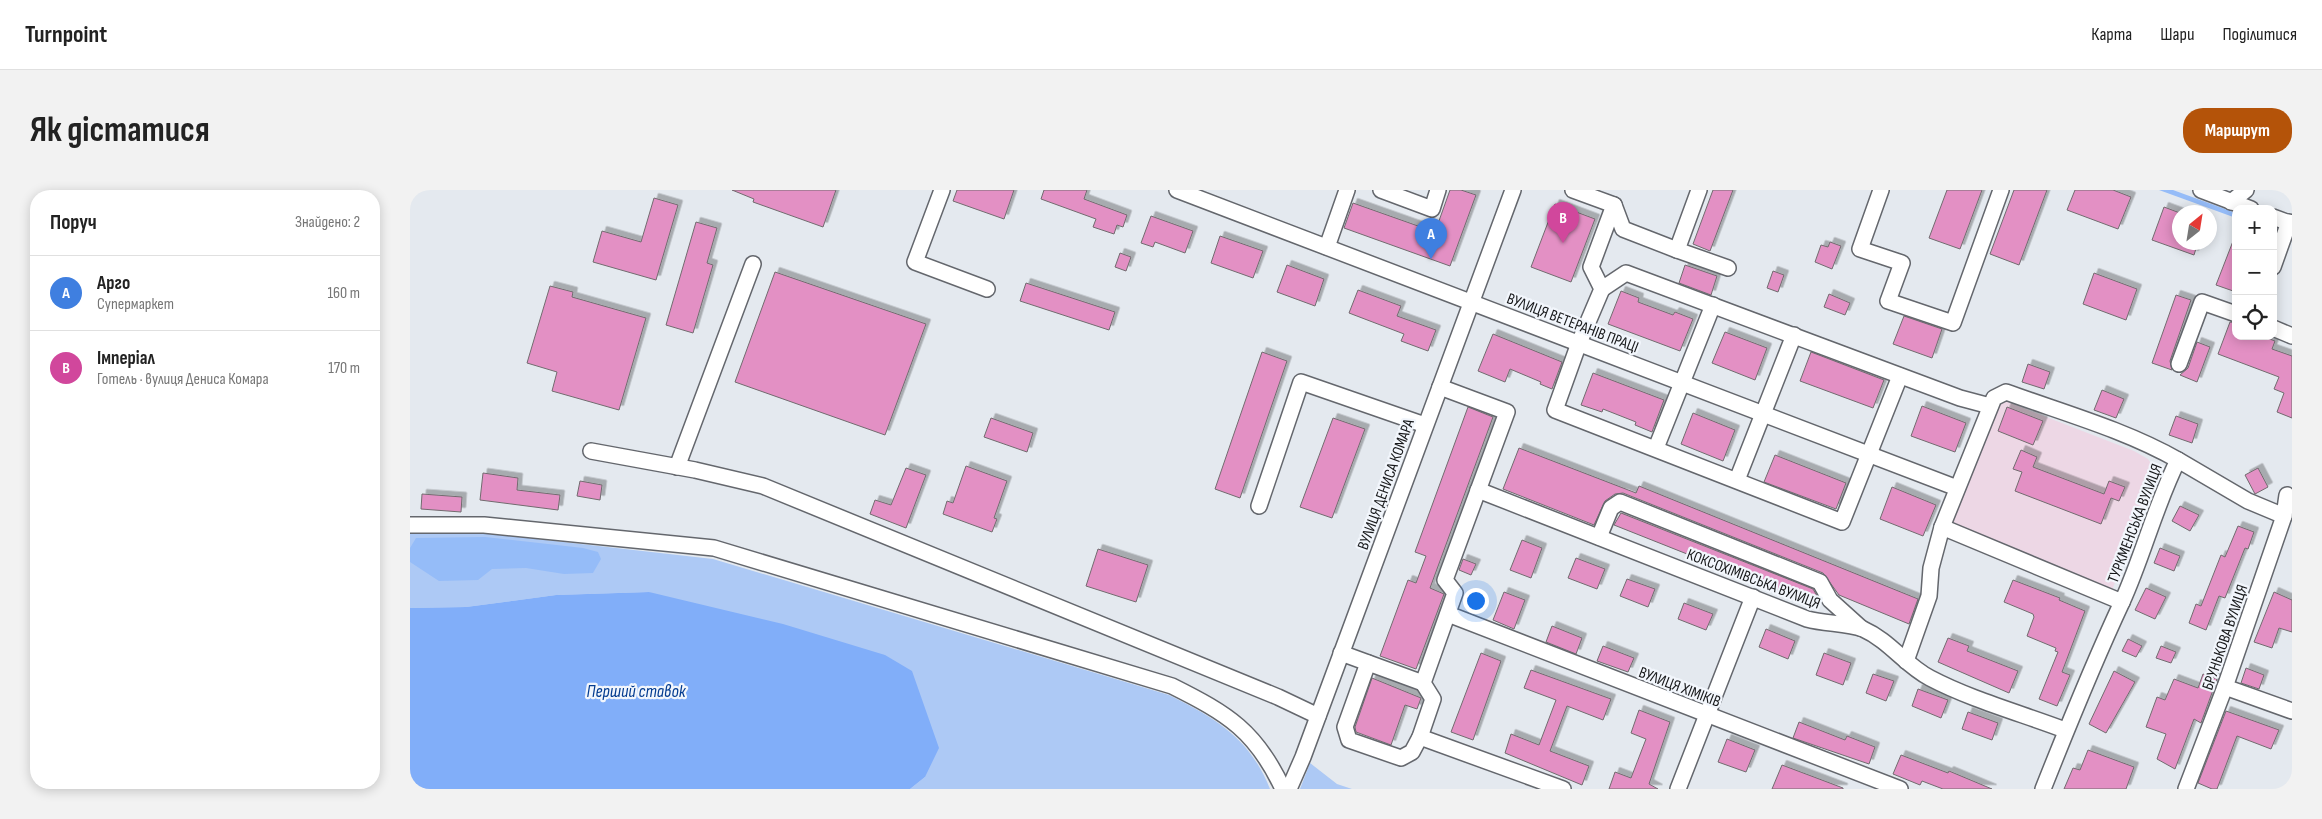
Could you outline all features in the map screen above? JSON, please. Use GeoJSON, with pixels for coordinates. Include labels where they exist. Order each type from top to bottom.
{"type":"FeatureCollection","features":[{"type":"Feature","properties":{"kind":"street"},"geometry":{"type":"LineString","coordinates":[[942,190],[916,262],[987,289]]}},
{"type":"Feature","properties":{"kind":"street","name":"ВУЛИЦЯ ВЕТЕРАНІВ ПРАЦІ"},"geometry":{"type":"LineString","coordinates":[[1177,190],[1957,488]]}},
{"type":"Feature","properties":{"kind":"street"},"geometry":{"type":"LineString","coordinates":[[1327,247],[1347,190]]}},
{"type":"Feature","properties":{"kind":"street"},"geometry":{"type":"LineString","coordinates":[[1381,190],[1432,209],[1438,190]]}},
{"type":"Feature","properties":{"kind":"street","name":"ВУЛИЦЯ ДЕНИСА КОМАРА"},"geometry":{"type":"LineString","coordinates":[[1288,789],[1318,716],[1513,190]]}},
{"type":"Feature","properties":{"kind":"street"},"geometry":{"type":"LineString","coordinates":[[1573,190],[1614,205],[1623,229],[1728,268]]}},
{"type":"Feature","properties":{"kind":"street"},"geometry":{"type":"LineString","coordinates":[[1677,250],[1699,190]]}},
{"type":"Feature","properties":{"kind":"street"},"geometry":{"type":"LineString","coordinates":[[1881,190],[1860,249],[1902,263],[1888,301],[1953,323],[2001,190]]}},
{"type":"Feature","properties":{"kind":"street"},"geometry":{"type":"LineString","coordinates":[[2201,190],[2240,205]]}},
{"type":"Feature","properties":{"kind":"street"},"geometry":{"type":"LineString","coordinates":[[2231,202],[2246,190]]}},
{"type":"Feature","properties":{"kind":"street"},"geometry":{"type":"LineString","coordinates":[[1602,289],[1591,267],[1614,205]]}},
{"type":"Feature","properties":{"kind":"street"},"geometry":{"type":"LineString","coordinates":[[2277,218],[2290,223],[2277,257]]}},
{"type":"Feature","properties":{"kind":"street"},"geometry":{"type":"LineString","coordinates":[[678,467],[753,264]]}},
{"type":"Feature","properties":{"kind":"street"},"geometry":{"type":"LineString","coordinates":[[1900,376],[1842,522],[1556,410],[1602,289],[1626,273],[1960,398],[1990,406],[1942,527],[1931,568],[1929,596],[1906,661]]}},
{"type":"Feature","properties":{"kind":"street"},"geometry":{"type":"LineString","coordinates":[[2179,364],[2202,302],[2232,313]]}},
{"type":"Feature","properties":{"kind":"street"},"geometry":{"type":"LineString","coordinates":[[1656,448],[1713,305]]}},
{"type":"Feature","properties":{"kind":"street"},"geometry":{"type":"LineString","coordinates":[[2277,330],[2292,336]]}},
{"type":"Feature","properties":{"kind":"street"},"geometry":{"type":"LineString","coordinates":[[1737,480],[1794,335]]}},
{"type":"Feature","properties":{"kind":"street"},"geometry":{"type":"LineString","coordinates":[[1259,506],[1301,382],[1426,426]]}},
{"type":"Feature","properties":{"kind":"street"},"geometry":{"type":"LineString","coordinates":[[1422,683],[1455,593],[1445,580],[1507,412],[1440,388]]}},
{"type":"Feature","properties":{"kind":"street","name":"ТУРКМЕНСЬКА ВУЛИЦЯ"},"geometry":{"type":"LineString","coordinates":[[1990,406],[1994,398],[2006,392],[2131,437],[2178,460],[2168,481],[2122,602],[2065,730],[2044,789]]}},
{"type":"Feature","properties":{"kind":"street"},"geometry":{"type":"LineString","coordinates":[[591,451],[678,467],[763,486],[1278,697],[1318,716]]}},
{"type":"Feature","properties":{"kind":"street"},"geometry":{"type":"LineString","coordinates":[[2178,460],[2248,500],[2284,516]]}},
{"type":"Feature","properties":{"kind":"street","name":"КОКСОХІМІВСЬКА ВУЛИЦЯ"},"geometry":{"type":"LineString","coordinates":[[1478,490],[1824,624],[1861,628],[1894,647],[1906,661],[1931,678],[2065,730]]}},
{"type":"Feature","properties":{"kind":"street","name":"БРУНЬКОВА ВУЛИЦЯ"},"geometry":{"type":"LineString","coordinates":[[2186,789],[2225,687],[2284,516],[2287,495]]}},
{"type":"Feature","properties":{"kind":"street"},"geometry":{"type":"LineString","coordinates":[[1599,537],[1612,508],[1620,502],[1820,582],[1830,600],[1861,628]]}},
{"type":"Feature","properties":{"kind":"street"},"geometry":{"type":"LineString","coordinates":[[410,525],[484,525],[714,548],[1163,683],[1212,706],[1237,723],[1267,758],[1284,789]]}},
{"type":"Feature","properties":{"kind":"street"},"geometry":{"type":"LineString","coordinates":[[1942,527],[2122,602]]}},
{"type":"Feature","properties":{"kind":"street"},"geometry":{"type":"LineString","coordinates":[[1678,789],[1753,597]]}},
{"type":"Feature","properties":{"kind":"street","name":"ВУЛИЦЯ ХІМІКІВ"},"geometry":{"type":"LineString","coordinates":[[1448,614],[1900,789]]}},
{"type":"Feature","properties":{"kind":"street"},"geometry":{"type":"LineString","coordinates":[[1341,653],[1368,663],[1422,683],[1433,699],[1420,737],[1412,752],[1401,758],[1349,740],[1345,727],[1368,663]]}},
{"type":"Feature","properties":{"kind":"street"},"geometry":{"type":"LineString","coordinates":[[2225,687],[2292,711]]}},
{"type":"Feature","properties":{"kind":"street"},"geometry":{"type":"LineString","coordinates":[[1420,737],[1563,789]]}},
{"type":"Feature","properties":{"kind":"shaded area"},"geometry":{"type":"Polygon","coordinates":[[[2159,190],[2173,190],[2214,205],[2200,205],[2159,190]]]}},
{"type":"Feature","properties":{"kind":"shaded area"},"geometry":{"type":"Polygon","coordinates":[[[2217,206],[2232,212],[2232,217],[2217,211],[2217,206]]]}},
{"type":"Feature","properties":{"kind":"shaded area"},"geometry":{"type":"Polygon","coordinates":[[[2002,400],[2134,451],[2148,459],[2155,469],[2155,483],[2150,500],[2111,592],[1951,525],[2002,400]]]}},
{"type":"Feature","properties":{"kind":"shaded area"},"geometry":{"type":"Polygon","coordinates":[[[410,532],[484,533],[713,559],[1169,695],[1216,721],[1229,731],[1252,756],[1262,771],[1270,789],[910,789],[925,777],[649,592],[556,595],[466,607],[410,608],[410,532]]]}},
{"type":"Feature","properties":{"kind":"shaded area"},"geometry":{"type":"Polygon","coordinates":[[[485,537],[583,548],[598,552],[601,559],[593,573],[564,574],[526,568],[492,569],[478,580],[439,581],[410,562],[410,548],[416,538],[485,537]]]}},
{"type":"Feature","properties":{"kind":"shaded area"},"geometry":{"type":"Polygon","coordinates":[[[1310,763],[1337,784],[1352,789],[1300,789],[1310,763]]]}},
{"type":"Feature","properties":{"kind":"water","name":"Перший ставок"},"geometry":{"type":"Polygon","coordinates":[[[649,592],[783,624],[885,655],[912,671],[939,748],[925,777],[910,789],[410,789],[410,608],[466,607],[556,595],[649,592]]]}},
{"type":"Feature","properties":{"kind":"building"},"geometry":{"type":"Polygon","coordinates":[[[732,190],[836,190],[823,227],[753,202],[754,199],[732,190]]]}},
{"type":"Feature","properties":{"kind":"building"},"geometry":{"type":"Polygon","coordinates":[[[957,190],[1014,190],[1004,219],[953,201],[957,190]]]}},
{"type":"Feature","properties":{"kind":"building"},"geometry":{"type":"Polygon","coordinates":[[[1044,190],[1087,190],[1084,199],[1127,215],[1123,227],[1117,225],[1114,234],[1093,227],[1096,219],[1041,199],[1044,190]]]}},
{"type":"Feature","properties":{"kind":"building"},"geometry":{"type":"Polygon","coordinates":[[[1450,190],[1461,190],[1476,195],[1450,266],[1344,228],[1353,203],[1435,232],[1450,190]]]}},
{"type":"Feature","properties":{"kind":"building"},"geometry":{"type":"Polygon","coordinates":[[[1713,190],[1733,190],[1710,251],[1693,244],[1713,190]]]}},
{"type":"Feature","properties":{"kind":"building"},"geometry":{"type":"Polygon","coordinates":[[[1947,190],[1982,190],[1960,249],[1929,238],[1947,190]]]}},
{"type":"Feature","properties":{"kind":"building"},"geometry":{"type":"Polygon","coordinates":[[[2014,190],[2047,190],[2019,265],[1990,254],[2014,190]]]}},
{"type":"Feature","properties":{"kind":"building"},"geometry":{"type":"Polygon","coordinates":[[[2075,190],[2113,190],[2131,197],[2118,229],[2067,210],[2075,190]]]}},
{"type":"Feature","properties":{"kind":"building"},"geometry":{"type":"Polygon","coordinates":[[[654,198],[678,205],[656,280],[593,262],[602,231],[641,242],[654,198]]]}},
{"type":"Feature","properties":{"kind":"building"},"geometry":{"type":"Polygon","coordinates":[[[1555,204],[1595,219],[1571,282],[1531,267],[1555,204]]]}},
{"type":"Feature","properties":{"kind":"building"},"geometry":{"type":"Polygon","coordinates":[[[2164,207],[2172,210],[2172,247],[2152,240],[2164,207]]]}},
{"type":"Feature","properties":{"kind":"building"},"geometry":{"type":"Polygon","coordinates":[[[1151,216],[1193,231],[1185,253],[1155,242],[1153,247],[1141,243],[1151,216]]]}},
{"type":"Feature","properties":{"kind":"building"},"geometry":{"type":"Polygon","coordinates":[[[696,222],[717,228],[707,263],[713,265],[693,333],[666,325],[696,222]]]}},
{"type":"Feature","properties":{"kind":"building"},"geometry":{"type":"Polygon","coordinates":[[[1220,236],[1263,251],[1253,278],[1211,263],[1220,236]]]}},
{"type":"Feature","properties":{"kind":"building"},"geometry":{"type":"Polygon","coordinates":[[[1830,242],[1841,246],[1832,269],[1815,262],[1821,245],[1828,247],[1830,242]]]}},
{"type":"Feature","properties":{"kind":"building"},"geometry":{"type":"Polygon","coordinates":[[[2232,244],[2232,291],[2216,285],[2232,244]]]}},
{"type":"Feature","properties":{"kind":"building"},"geometry":{"type":"Polygon","coordinates":[[[2180,250],[2196,250],[2194,255],[2180,250]]]}},
{"type":"Feature","properties":{"kind":"building"},"geometry":{"type":"Polygon","coordinates":[[[1120,253],[1131,257],[1126,271],[1115,267],[1120,253]]]}},
{"type":"Feature","properties":{"kind":"building"},"geometry":{"type":"Polygon","coordinates":[[[1287,265],[1324,279],[1315,306],[1277,292],[1287,265]]]}},
{"type":"Feature","properties":{"kind":"building"},"geometry":{"type":"Polygon","coordinates":[[[1685,265],[1717,276],[1711,295],[1679,283],[1685,265]]]}},
{"type":"Feature","properties":{"kind":"building"},"geometry":{"type":"Polygon","coordinates":[[[1773,271],[1784,275],[1778,292],[1767,288],[1773,271]]]}},
{"type":"Feature","properties":{"kind":"building"},"geometry":{"type":"Polygon","coordinates":[[[775,272],[926,324],[885,435],[735,382],[775,272]]]}},
{"type":"Feature","properties":{"kind":"building"},"geometry":{"type":"Polygon","coordinates":[[[2094,273],[2137,289],[2126,320],[2083,304],[2094,273]]]}},
{"type":"Feature","properties":{"kind":"building"},"geometry":{"type":"Polygon","coordinates":[[[1026,283],[1115,312],[1109,330],[1020,301],[1026,283]]]}},
{"type":"Feature","properties":{"kind":"building"},"geometry":{"type":"Polygon","coordinates":[[[550,286],[573,292],[572,297],[646,318],[619,410],[552,391],[557,372],[527,363],[550,286]]]}},
{"type":"Feature","properties":{"kind":"building"},"geometry":{"type":"Polygon","coordinates":[[[1358,290],[1401,306],[1397,316],[1436,330],[1428,351],[1401,341],[1404,334],[1349,313],[1358,290]]]}},
{"type":"Feature","properties":{"kind":"building"},"geometry":{"type":"Polygon","coordinates":[[[1621,291],[1639,298],[1638,302],[1673,315],[1675,312],[1693,319],[1680,351],[1608,324],[1621,291]]]}},
{"type":"Feature","properties":{"kind":"building"},"geometry":{"type":"Polygon","coordinates":[[[1829,294],[1850,303],[1845,315],[1824,307],[1829,294]]]}},
{"type":"Feature","properties":{"kind":"building"},"geometry":{"type":"Polygon","coordinates":[[[2176,295],[2191,300],[2170,361],[2172,370],[2152,363],[2176,295]]]}},
{"type":"Feature","properties":{"kind":"building"},"geometry":{"type":"Polygon","coordinates":[[[1904,316],[1942,329],[1932,358],[1893,344],[1904,316]]]}},
{"type":"Feature","properties":{"kind":"building"},"geometry":{"type":"Polygon","coordinates":[[[2230,322],[2232,322],[2232,340],[2275,341],[2272,349],[2292,356],[2292,418],[2277,412],[2284,393],[2274,389],[2279,377],[2218,354],[2230,322]]]}},
{"type":"Feature","properties":{"kind":"building"},"geometry":{"type":"Polygon","coordinates":[[[1725,332],[1767,348],[1755,380],[1712,363],[1725,332]]]}},
{"type":"Feature","properties":{"kind":"building"},"geometry":{"type":"Polygon","coordinates":[[[1493,334],[1562,362],[1552,389],[1540,384],[1541,382],[1510,369],[1505,382],[1478,371],[1493,334]]]}},
{"type":"Feature","properties":{"kind":"building"},"geometry":{"type":"Polygon","coordinates":[[[2197,342],[2210,347],[2197,382],[2180,375],[2188,368],[2197,342]]]}},
{"type":"Feature","properties":{"kind":"building"},"geometry":{"type":"Polygon","coordinates":[[[1262,352],[1287,361],[1240,498],[1215,489],[1262,352]]]}},
{"type":"Feature","properties":{"kind":"building"},"geometry":{"type":"Polygon","coordinates":[[[1811,352],[1884,380],[1873,408],[1800,381],[1811,352]]]}},
{"type":"Feature","properties":{"kind":"building"},"geometry":{"type":"Polygon","coordinates":[[[2028,364],[2050,372],[2044,389],[2022,382],[2028,364]]]}},
{"type":"Feature","properties":{"kind":"building"},"geometry":{"type":"Polygon","coordinates":[[[1593,373],[1664,400],[1652,432],[1635,425],[1636,422],[1603,409],[1602,412],[1581,405],[1593,373]]]}},
{"type":"Feature","properties":{"kind":"building"},"geometry":{"type":"Polygon","coordinates":[[[2102,390],[2124,399],[2116,418],[2094,410],[2102,390]]]}},
{"type":"Feature","properties":{"kind":"building"},"geometry":{"type":"Polygon","coordinates":[[[1922,406],[1966,423],[1955,452],[1911,436],[1922,406]]]}},
{"type":"Feature","properties":{"kind":"building"},"geometry":{"type":"Polygon","coordinates":[[[1468,407],[1493,417],[1430,588],[1444,594],[1416,669],[1380,656],[1408,580],[1416,583],[1426,556],[1415,552],[1468,407]]]}},
{"type":"Feature","properties":{"kind":"building"},"geometry":{"type":"Polygon","coordinates":[[[2007,407],[2043,421],[2033,445],[1998,431],[2007,407]]]}},
{"type":"Feature","properties":{"kind":"building"},"geometry":{"type":"Polygon","coordinates":[[[1693,413],[1735,430],[1723,461],[1681,444],[1693,413]]]}},
{"type":"Feature","properties":{"kind":"building"},"geometry":{"type":"Polygon","coordinates":[[[2176,416],[2198,424],[2192,443],[2169,435],[2176,416]]]}},
{"type":"Feature","properties":{"kind":"building"},"geometry":{"type":"Polygon","coordinates":[[[991,418],[1033,433],[1027,452],[984,437],[991,418]]]}},
{"type":"Feature","properties":{"kind":"building"},"geometry":{"type":"Polygon","coordinates":[[[1333,418],[1365,429],[1332,518],[1300,507],[1333,418]]]}},
{"type":"Feature","properties":{"kind":"building"},"geometry":{"type":"Polygon","coordinates":[[[1519,448],[1636,493],[1639,486],[1918,599],[1909,624],[1839,595],[1823,573],[1623,493],[1615,494],[1605,501],[1594,525],[1503,489],[1519,448]]]}},
{"type":"Feature","properties":{"kind":"building"},"geometry":{"type":"Polygon","coordinates":[[[2021,450],[2037,457],[2033,467],[2104,494],[2109,481],[2125,487],[2119,501],[2111,498],[2101,524],[2015,491],[2022,472],[2013,469],[2021,450]]]}},
{"type":"Feature","properties":{"kind":"building"},"geometry":{"type":"Polygon","coordinates":[[[1775,455],[1846,483],[1836,509],[1764,482],[1775,455]]]}},
{"type":"Feature","properties":{"kind":"building"},"geometry":{"type":"Polygon","coordinates":[[[966,466],[1007,481],[994,518],[997,519],[992,532],[943,514],[947,501],[953,503],[966,466]]]}},
{"type":"Feature","properties":{"kind":"building"},"geometry":{"type":"Polygon","coordinates":[[[906,468],[926,475],[906,528],[870,514],[875,500],[891,505],[906,468]]]}},
{"type":"Feature","properties":{"kind":"building"},"geometry":{"type":"Polygon","coordinates":[[[2258,468],[2268,487],[2255,494],[2245,475],[2258,468]]]}},
{"type":"Feature","properties":{"kind":"building"},"geometry":{"type":"Polygon","coordinates":[[[483,473],[518,478],[517,490],[560,495],[558,510],[480,500],[483,473]]]}},
{"type":"Feature","properties":{"kind":"building"},"geometry":{"type":"Polygon","coordinates":[[[580,481],[602,485],[600,500],[577,496],[580,481]]]}},
{"type":"Feature","properties":{"kind":"building"},"geometry":{"type":"Polygon","coordinates":[[[1892,487],[1936,505],[1923,536],[1880,519],[1892,487]]]}},
{"type":"Feature","properties":{"kind":"building"},"geometry":{"type":"Polygon","coordinates":[[[422,494],[462,497],[461,512],[421,509],[422,494]]]}},
{"type":"Feature","properties":{"kind":"building"},"geometry":{"type":"Polygon","coordinates":[[[2180,506],[2199,515],[2190,531],[2172,521],[2180,506]]]}},
{"type":"Feature","properties":{"kind":"building"},"geometry":{"type":"Polygon","coordinates":[[[1621,513],[1813,589],[1820,601],[1818,606],[1614,525],[1621,513]]]}},
{"type":"Feature","properties":{"kind":"building"},"geometry":{"type":"Polygon","coordinates":[[[2238,526],[2254,532],[2248,549],[2245,548],[2225,598],[2219,596],[2206,630],[2189,623],[2196,604],[2201,606],[2221,555],[2225,557],[2238,526]]]}},
{"type":"Feature","properties":{"kind":"building"},"geometry":{"type":"Polygon","coordinates":[[[1522,540],[1542,548],[1531,578],[1510,570],[1522,540]]]}},
{"type":"Feature","properties":{"kind":"building"},"geometry":{"type":"Polygon","coordinates":[[[2160,548],[2180,556],[2174,571],[2154,563],[2160,548]]]}},
{"type":"Feature","properties":{"kind":"building"},"geometry":{"type":"Polygon","coordinates":[[[1098,549],[1148,565],[1136,602],[1086,586],[1098,549]]]}},
{"type":"Feature","properties":{"kind":"building"},"geometry":{"type":"Polygon","coordinates":[[[1576,558],[1605,569],[1597,589],[1568,578],[1576,558]]]}},
{"type":"Feature","properties":{"kind":"building"},"geometry":{"type":"Polygon","coordinates":[[[1463,559],[1476,564],[1471,575],[1459,570],[1463,559]]]}},
{"type":"Feature","properties":{"kind":"building"},"geometry":{"type":"Polygon","coordinates":[[[1627,579],[1655,589],[1648,607],[1620,596],[1627,579]]]}},
{"type":"Feature","properties":{"kind":"building"},"geometry":{"type":"Polygon","coordinates":[[[2013,580],[2060,598],[2059,600],[2085,611],[2062,672],[2070,675],[2057,706],[2039,699],[2058,652],[2055,651],[2056,648],[2027,636],[2034,617],[2033,614],[2004,602],[2013,580]]]}},
{"type":"Feature","properties":{"kind":"building"},"geometry":{"type":"Polygon","coordinates":[[[2146,588],[2166,597],[2155,619],[2135,610],[2146,588]]]}},
{"type":"Feature","properties":{"kind":"building"},"geometry":{"type":"Polygon","coordinates":[[[1504,592],[1525,600],[1514,629],[1493,620],[1504,592]]]}},
{"type":"Feature","properties":{"kind":"building"},"geometry":{"type":"Polygon","coordinates":[[[2274,592],[2292,600],[2292,632],[2279,628],[2272,648],[2254,642],[2274,592]]]}},
{"type":"Feature","properties":{"kind":"building"},"geometry":{"type":"Polygon","coordinates":[[[1684,603],[1713,614],[1706,630],[1678,619],[1684,603]]]}},
{"type":"Feature","properties":{"kind":"building"},"geometry":{"type":"Polygon","coordinates":[[[1552,626],[1582,638],[1576,654],[1546,642],[1552,626]]]}},
{"type":"Feature","properties":{"kind":"building"},"geometry":{"type":"Polygon","coordinates":[[[1766,629],[1795,641],[1788,659],[1759,647],[1766,629]]]}},
{"type":"Feature","properties":{"kind":"building"},"geometry":{"type":"Polygon","coordinates":[[[1948,638],[1969,646],[1967,651],[2018,671],[2009,693],[1938,662],[1948,638]]]}},
{"type":"Feature","properties":{"kind":"building"},"geometry":{"type":"Polygon","coordinates":[[[2128,639],[2142,646],[2136,657],[2122,651],[2128,639]]]}},
{"type":"Feature","properties":{"kind":"building"},"geometry":{"type":"Polygon","coordinates":[[[1603,646],[1634,658],[1628,672],[1597,661],[1603,646]]]}},
{"type":"Feature","properties":{"kind":"building"},"geometry":{"type":"Polygon","coordinates":[[[2161,646],[2176,652],[2171,663],[2156,658],[2161,646]]]}},
{"type":"Feature","properties":{"kind":"building"},"geometry":{"type":"Polygon","coordinates":[[[1481,653],[1501,661],[1473,740],[1451,732],[1481,653]]]}},
{"type":"Feature","properties":{"kind":"building"},"geometry":{"type":"Polygon","coordinates":[[[1824,653],[1851,663],[1843,685],[1816,675],[1824,653]]]}},
{"type":"Feature","properties":{"kind":"building"},"geometry":{"type":"Polygon","coordinates":[[[2246,668],[2264,675],[2259,689],[2241,683],[2246,668]]]}},
{"type":"Feature","properties":{"kind":"building"},"geometry":{"type":"Polygon","coordinates":[[[1531,670],[1611,699],[1603,720],[1567,706],[1550,751],[1589,766],[1582,785],[1505,753],[1511,734],[1539,745],[1556,700],[1524,688],[1531,670]]]}},
{"type":"Feature","properties":{"kind":"building"},"geometry":{"type":"Polygon","coordinates":[[[2114,671],[2135,682],[2106,733],[2089,724],[2114,671]]]}},
{"type":"Feature","properties":{"kind":"building"},"geometry":{"type":"Polygon","coordinates":[[[1873,674],[1894,681],[1886,701],[1866,693],[1873,674]]]}},
{"type":"Feature","properties":{"kind":"building"},"geometry":{"type":"Polygon","coordinates":[[[2203,674],[2217,679],[2201,723],[2194,719],[2175,769],[2157,759],[2166,734],[2146,727],[2157,697],[2165,700],[2174,679],[2198,688],[2203,674]]]}},
{"type":"Feature","properties":{"kind":"building"},"geometry":{"type":"Polygon","coordinates":[[[1372,678],[1421,698],[1417,709],[1405,705],[1391,745],[1356,732],[1355,727],[1372,678]]]}},
{"type":"Feature","properties":{"kind":"building"},"geometry":{"type":"Polygon","coordinates":[[[1918,689],[1948,700],[1941,718],[1912,706],[1918,689]]]}},
{"type":"Feature","properties":{"kind":"building"},"geometry":{"type":"Polygon","coordinates":[[[1639,710],[1670,722],[1649,784],[1658,789],[1609,789],[1615,772],[1631,778],[1646,739],[1631,733],[1639,710]]]}},
{"type":"Feature","properties":{"kind":"building"},"geometry":{"type":"Polygon","coordinates":[[[2226,711],[2279,730],[2271,749],[2237,736],[2217,789],[2212,789],[2198,783],[2226,711]]]}},
{"type":"Feature","properties":{"kind":"building"},"geometry":{"type":"Polygon","coordinates":[[[1968,712],[1998,723],[1992,740],[1962,729],[1968,712]]]}},
{"type":"Feature","properties":{"kind":"building"},"geometry":{"type":"Polygon","coordinates":[[[1799,722],[1845,740],[1847,736],[1875,747],[1869,764],[1793,738],[1799,722]]]}},
{"type":"Feature","properties":{"kind":"building"},"geometry":{"type":"Polygon","coordinates":[[[1727,739],[1755,750],[1746,772],[1718,762],[1727,739]]]}},
{"type":"Feature","properties":{"kind":"building"},"geometry":{"type":"Polygon","coordinates":[[[2088,750],[2134,767],[2126,789],[2064,789],[2073,768],[2080,770],[2088,750]]]}},
{"type":"Feature","properties":{"kind":"building"},"geometry":{"type":"Polygon","coordinates":[[[1901,755],[1948,773],[1949,771],[1992,789],[1943,789],[1922,781],[1920,785],[1893,774],[1901,755]]]}},
{"type":"Feature","properties":{"kind":"building"},"geometry":{"type":"Polygon","coordinates":[[[1782,765],[1843,788],[1843,789],[1772,789],[1782,765]]]}},
{"type":"Feature","properties":{"kind":"place","name":"Імперіал"},"geometry":{"type":"Point","coordinates":[1563,243]}},
{"type":"Feature","properties":{"kind":"place","name":"Арго"},"geometry":{"type":"Point","coordinates":[1431,259]}}]}
